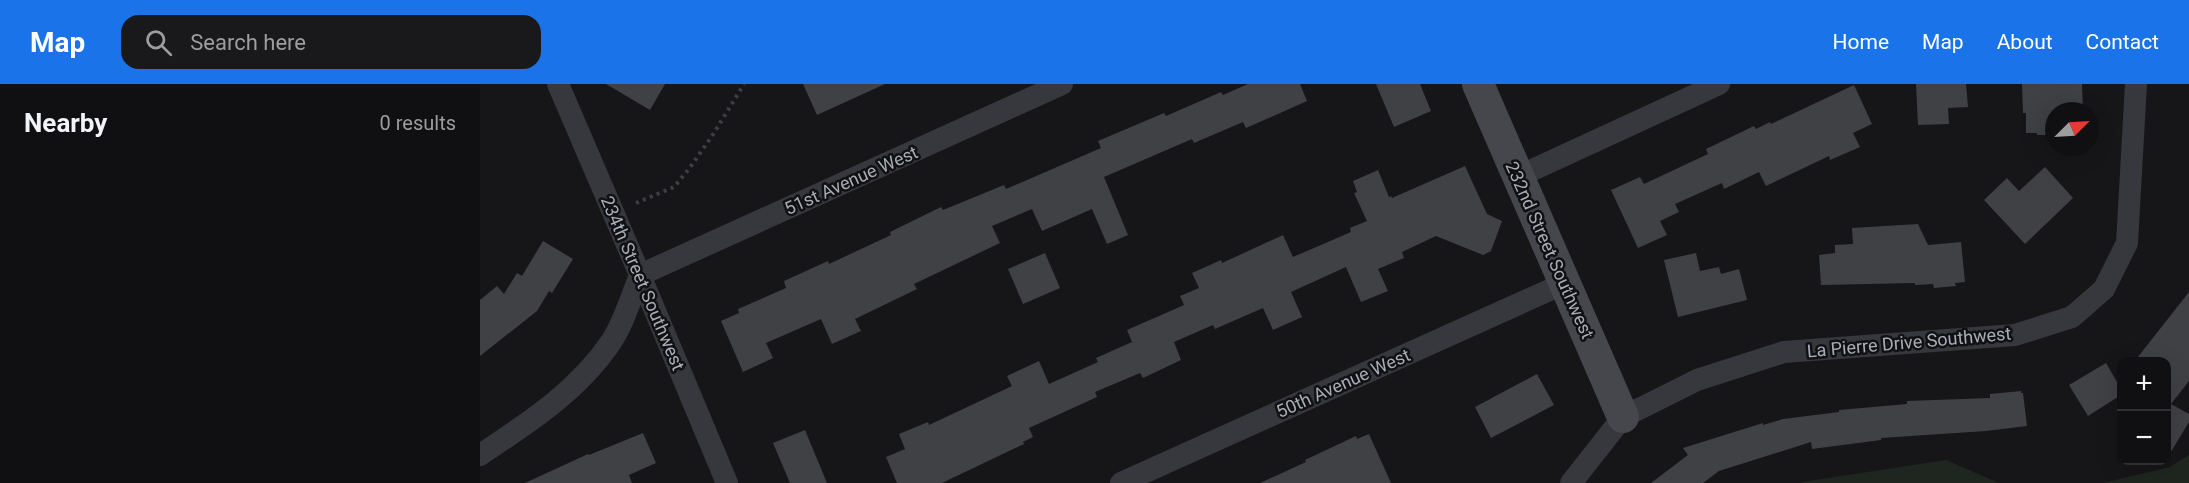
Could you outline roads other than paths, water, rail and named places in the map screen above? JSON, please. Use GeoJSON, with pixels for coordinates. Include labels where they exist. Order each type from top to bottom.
{"type":"FeatureCollection","features":[{"type":"Feature","properties":{"kind":"street","name":"234th Street Southwest"},"geometry":{"type":"LineString","coordinates":[[558,84],[727,483]]}},
{"type":"Feature","properties":{"kind":"street","name":"51st Avenue West"},"geometry":{"type":"LineString","coordinates":[[640,275],[1062,84]]}},
{"type":"Feature","properties":{"kind":"street","name":"232nd Street Southwest"},"geometry":{"type":"LineString","coordinates":[[1478,84],[1623,417]]}},
{"type":"Feature","properties":{"kind":"street"},"geometry":{"type":"LineString","coordinates":[[1517,177],[1719,84]]}},
{"type":"Feature","properties":{"kind":"street","name":"La Pierre Drive Southwest"},"geometry":{"type":"LineString","coordinates":[[1570,483],[1623,417],[1697,380],[1784,352],[2015,335],[2072,317],[2104,289],[2127,243],[2136,84]]}},
{"type":"Feature","properties":{"kind":"street"},"geometry":{"type":"LineString","coordinates":[[480,455],[572,389],[612,341],[640,275]]}},
{"type":"Feature","properties":{"kind":"street","name":"50th Avenue West"},"geometry":{"type":"LineString","coordinates":[[1121,483],[1565,283]]}}]}
